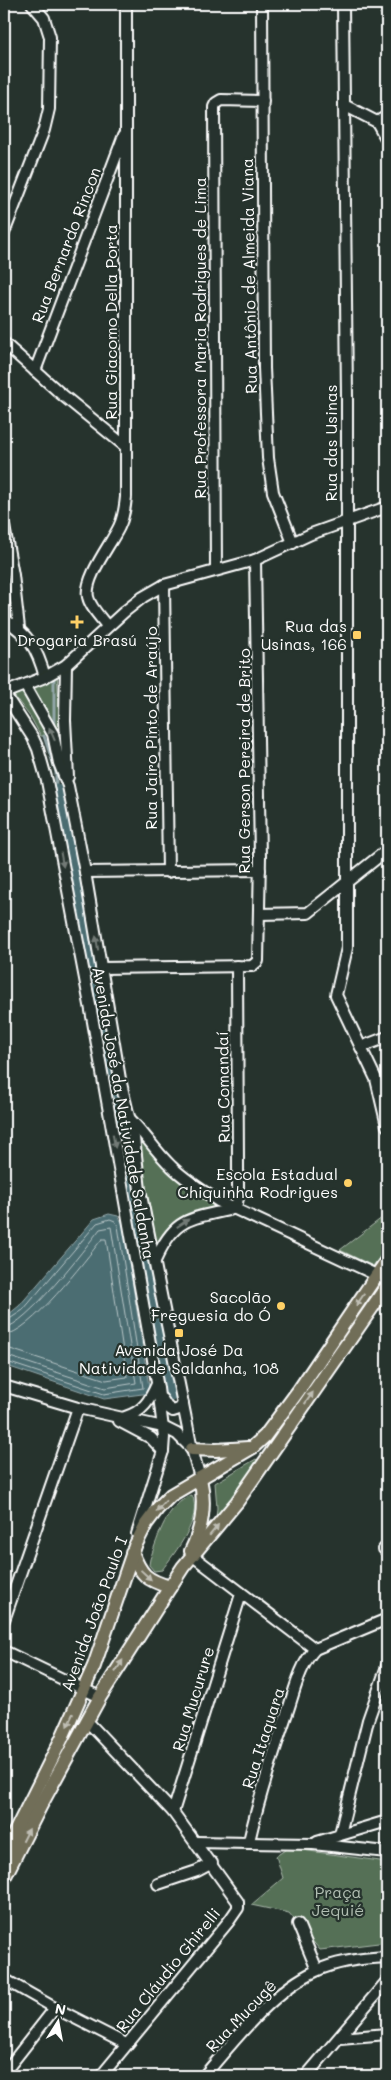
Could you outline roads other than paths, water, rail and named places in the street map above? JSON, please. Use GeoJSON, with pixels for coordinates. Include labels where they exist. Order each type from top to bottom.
{"type":"FeatureCollection","features":[{"type":"Feature","properties":{"kind":"main road","name":"Avenida João Paulo I"},"geometry":{"type":"LineString","coordinates":[[4,1853],[85,1688],[103,1643],[134,1549],[146,1524],[171,1494],[253,1448],[265,1436],[382,1278],[387,1260]]}},
{"type":"Feature","properties":{"kind":"main road","name":"Avenida João Paulo I"},"geometry":{"type":"LineString","coordinates":[[4,1878],[100,1697],[170,1587],[183,1567],[236,1502],[387,1286]]}},
{"type":"Feature","properties":{"kind":"main road"},"geometry":{"type":"LineString","coordinates":[[192,1449],[253,1448]]}},
{"type":"Feature","properties":{"kind":"main road"},"geometry":{"type":"LineString","coordinates":[[183,1567],[200,1531],[203,1517],[204,1502],[200,1478]]}},
{"type":"Feature","properties":{"kind":"main road"},"geometry":{"type":"LineString","coordinates":[[134,1549],[144,1576],[155,1583],[170,1587]]}},
{"type":"Feature","properties":{"kind":"street"},"geometry":{"type":"LineString","coordinates":[[4,233],[44,130],[49,109],[50,37],[44,18],[32,4]]}},
{"type":"Feature","properties":{"kind":"street","name":"Rua Giacomo Della Porta"},"geometry":{"type":"LineString","coordinates":[[107,626],[89,601],[88,587],[120,526],[125,511],[126,4]]}},
{"type":"Feature","properties":{"kind":"street","name":"Rua Antônio de Almeida Viana"},"geometry":{"type":"LineString","coordinates":[[262,4],[264,368],[268,458],[273,492],[293,543]]}},
{"type":"Feature","properties":{"kind":"street","name":"Rua das Usinas"},"geometry":{"type":"LineString","coordinates":[[343,4],[347,948],[336,995],[376,1080],[387,1126]]}},
{"type":"Feature","properties":{"kind":"street"},"geometry":{"type":"LineString","coordinates":[[384,4],[387,12]]}},
{"type":"Feature","properties":{"kind":"street","name":"Rua Professora Maria Rodrigues de Lima"},"geometry":{"type":"LineString","coordinates":[[216,570],[214,107],[216,103],[227,99],[262,101]]}},
{"type":"Feature","properties":{"kind":"street"},"geometry":{"type":"LineString","coordinates":[[344,104],[377,122],[387,140]]}},
{"type":"Feature","properties":{"kind":"street"},"geometry":{"type":"LineString","coordinates":[[377,122],[387,116]]}},
{"type":"Feature","properties":{"kind":"street","name":"Rua Bernardo Rincon"},"geometry":{"type":"LineString","coordinates":[[35,371],[126,130]]}},
{"type":"Feature","properties":{"kind":"street"},"geometry":{"type":"LineString","coordinates":[[4,343],[125,446]]}},
{"type":"Feature","properties":{"kind":"street"},"geometry":{"type":"LineString","coordinates":[[4,693],[45,677],[66,665],[107,626],[143,597],[164,585],[255,560],[346,520],[387,507]]}},
{"type":"Feature","properties":{"kind":"street"},"geometry":{"type":"LineString","coordinates":[[4,526],[19,628]]}},
{"type":"Feature","properties":{"kind":"street","name":"Rua Gerson Pereira de Brito"},"geometry":{"type":"LineString","coordinates":[[237,966],[252,966],[258,961],[260,870],[255,560]]}},
{"type":"Feature","properties":{"kind":"street","name":"Rua Jairo Pinto de Araújo"},"geometry":{"type":"LineString","coordinates":[[164,585],[168,872]]}},
{"type":"Feature","properties":{"kind":"street"},"geometry":{"type":"LineString","coordinates":[[4,619],[19,628],[29,638],[37,652],[45,677]]}},
{"type":"Feature","properties":{"kind":"street"},"geometry":{"type":"LineString","coordinates":[[66,665],[65,720],[68,786]]}},
{"type":"Feature","properties":{"kind":"street","name":"Avenida José da Natividade Saldanha"},"geometry":{"type":"LineString","coordinates":[[25,685],[53,734],[61,770],[68,786],[134,1138],[140,1190],[192,1449],[200,1478]]}},
{"type":"Feature","properties":{"kind":"street","name":"Avenida José da Natividade Saldanha"},"geometry":{"type":"LineString","coordinates":[[4,693],[33,738],[47,781],[90,1005],[158,1386],[164,1427],[163,1451],[141,1519],[134,1549]]}},
{"type":"Feature","properties":{"kind":"street"},"geometry":{"type":"LineString","coordinates":[[259,914],[308,913],[387,850]]}},
{"type":"Feature","properties":{"kind":"street"},"geometry":{"type":"LineString","coordinates":[[85,872],[260,870]]}},
{"type":"Feature","properties":{"kind":"street"},"geometry":{"type":"LineString","coordinates":[[101,968],[237,966]]}},
{"type":"Feature","properties":{"kind":"street","name":"Rua Comandaí"},"geometry":{"type":"LineString","coordinates":[[236,1208],[238,1198],[237,966]]}},
{"type":"Feature","properties":{"kind":"street"},"geometry":{"type":"LineString","coordinates":[[360,1047],[387,1036]]}},
{"type":"Feature","properties":{"kind":"street"},"geometry":{"type":"LineString","coordinates":[[129,1119],[142,1131],[171,1166],[203,1191],[382,1278]]}},
{"type":"Feature","properties":{"kind":"street"},"geometry":{"type":"LineString","coordinates":[[155,1262],[170,1234],[185,1221],[202,1215],[236,1208]]}},
{"type":"Feature","properties":{"kind":"street"},"geometry":{"type":"LineString","coordinates":[[4,1386],[78,1408],[164,1427],[177,1434],[192,1449]]}},
{"type":"Feature","properties":{"kind":"street"},"geometry":{"type":"LineString","coordinates":[[158,1386],[169,1410],[176,1411],[183,1404]]}},
{"type":"Feature","properties":{"kind":"street"},"geometry":{"type":"LineString","coordinates":[[121,1418],[137,1413],[143,1408],[158,1386]]}},
{"type":"Feature","properties":{"kind":"street"},"geometry":{"type":"LineString","coordinates":[[4,1620],[78,1408]]}},
{"type":"Feature","properties":{"kind":"street"},"geometry":{"type":"LineString","coordinates":[[102,1414],[135,1428],[151,1438],[163,1451]]}},
{"type":"Feature","properties":{"kind":"street"},"geometry":{"type":"LineString","coordinates":[[193,1556],[315,1649],[387,1619]]}},
{"type":"Feature","properties":{"kind":"street","name":"Rua Mucurure"},"geometry":{"type":"LineString","coordinates":[[173,1812],[241,1594]]}},
{"type":"Feature","properties":{"kind":"street","name":"Rua Itaquara"},"geometry":{"type":"LineString","coordinates":[[250,1841],[260,1796],[298,1681],[305,1663],[315,1649]]}},
{"type":"Feature","properties":{"kind":"street"},"geometry":{"type":"LineString","coordinates":[[4,1651],[85,1688],[100,1697]]}},
{"type":"Feature","properties":{"kind":"street"},"geometry":{"type":"LineString","coordinates":[[340,1834],[368,1720],[387,1666]]}},
{"type":"Feature","properties":{"kind":"street","name":"Rua Cláudio Ghirelli"},"geometry":{"type":"LineString","coordinates":[[87,1721],[173,1812],[237,1898],[238,1908],[101,2076]]}},
{"type":"Feature","properties":{"kind":"street"},"geometry":{"type":"LineString","coordinates":[[313,1844],[387,1820]]}},
{"type":"Feature","properties":{"kind":"street"},"geometry":{"type":"LineString","coordinates":[[196,1842],[250,1841],[313,1844],[387,1852]]}},
{"type":"Feature","properties":{"kind":"street"},"geometry":{"type":"LineString","coordinates":[[158,1884],[198,1871],[212,1864]]}},
{"type":"Feature","properties":{"kind":"street"},"geometry":{"type":"LineString","coordinates":[[298,1924],[317,1970]]}},
{"type":"Feature","properties":{"kind":"street","name":"Rua Mucugê"},"geometry":{"type":"LineString","coordinates":[[204,2076],[277,1996],[296,1981],[317,1970],[364,1958],[387,1957]]}},
{"type":"Feature","properties":{"kind":"street"},"geometry":{"type":"LineString","coordinates":[[4,1978],[55,2008],[126,2044]]}},
{"type":"Feature","properties":{"kind":"street"},"geometry":{"type":"LineString","coordinates":[[306,2076],[387,1981]]}},
{"type":"Feature","properties":{"kind":"street"},"geometry":{"type":"LineString","coordinates":[[4,2073],[55,2008]]}},
{"type":"Feature","properties":{"kind":"street"},"geometry":{"type":"LineString","coordinates":[[340,2038],[387,2034]]}},
{"type":"Feature","properties":{"kind":"water"},"geometry":{"type":"Polygon","coordinates":[[[109,1214],[118,1216],[123,1224],[150,1393],[104,1399],[4,1365],[4,1318],[19,1306],[94,1219],[109,1214]]]}},
{"type":"Feature","properties":{"kind":"waterway"},"geometry":{"type":"LineString","coordinates":[[54,679],[54,728]]}},
{"type":"Feature","properties":{"kind":"waterway"},"geometry":{"type":"LineString","coordinates":[[44,736],[56,772],[56,789]]}},
{"type":"Feature","properties":{"kind":"waterway"},"geometry":{"type":"LineString","coordinates":[[56,765],[56,772]]}},
{"type":"Feature","properties":{"kind":"waterway"},"geometry":{"type":"LineString","coordinates":[[56,789],[102,1011],[171,1395]]}},
{"type":"Feature","properties":{"kind":"place","name":"Drogaria Brasú"},"geometry":{"type":"Point","coordinates":[77,622]}},
{"type":"Feature","properties":{"kind":"place","name":"Rua das Usinas, 166"},"geometry":{"type":"Point","coordinates":[357,635]}},
{"type":"Feature","properties":{"kind":"place","name":"Escola Estadual Chiquinha Rodrigues"},"geometry":{"type":"Point","coordinates":[348,1183]}},
{"type":"Feature","properties":{"kind":"place","name":"Sacolão Freguesia do Ó"},"geometry":{"type":"Point","coordinates":[281,1306]}},
{"type":"Feature","properties":{"kind":"place","name":"Avenida José Da Natividade Saldanha, 108"},"geometry":{"type":"Point","coordinates":[179,1333]}},
{"type":"Feature","properties":{"kind":"park label","name":"Praça Jequié"},"geometry":{"type":"Point","coordinates":[338,1901]}}]}
